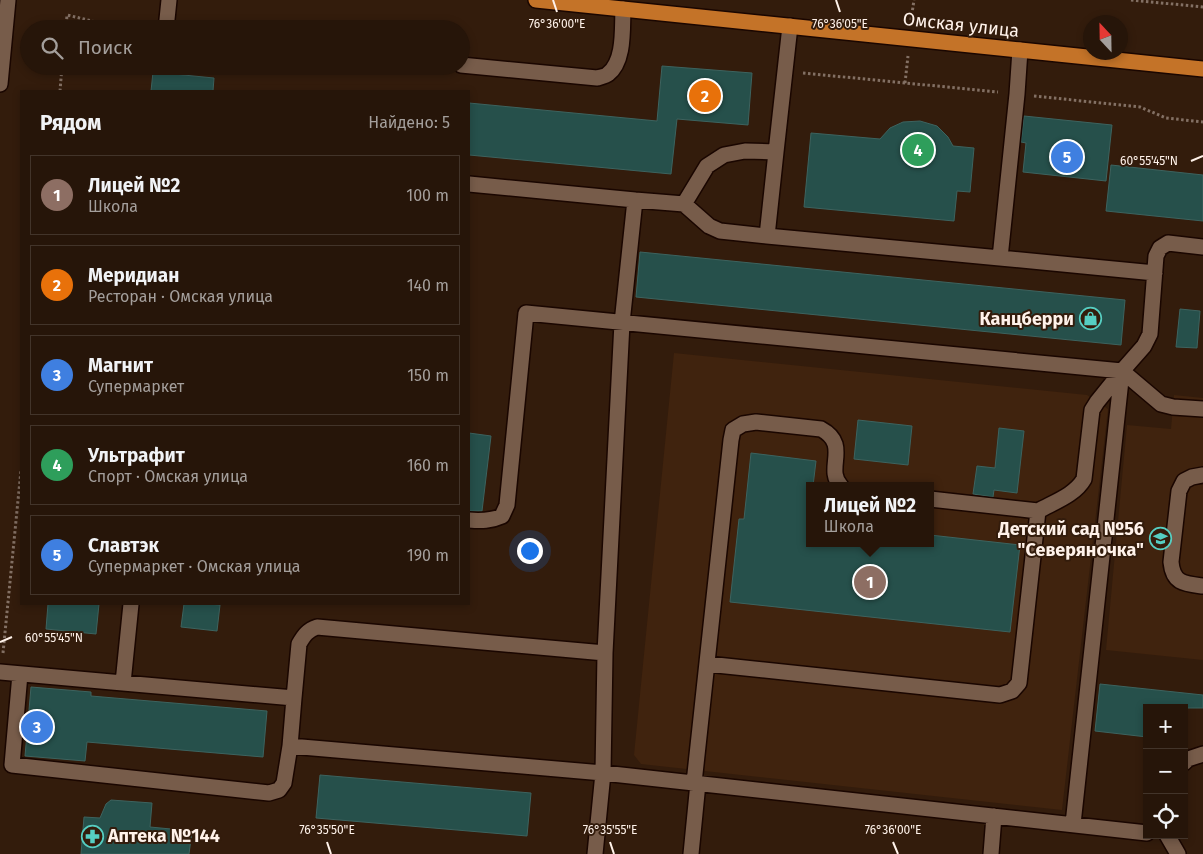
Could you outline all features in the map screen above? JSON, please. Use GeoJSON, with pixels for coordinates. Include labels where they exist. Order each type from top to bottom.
{"type":"FeatureCollection","features":[{"type":"Feature","properties":{"kind":"main road","name":"Омская улица"},"geometry":{"type":"LineString","coordinates":[[536,0],[1203,69]]}},
{"type":"Feature","properties":{"kind":"street"},"geometry":{"type":"LineString","coordinates":[[0,84],[8,0]]}},
{"type":"Feature","properties":{"kind":"street"},"geometry":{"type":"LineString","coordinates":[[167,20],[169,0]]}},
{"type":"Feature","properties":{"kind":"street"},"geometry":{"type":"LineString","coordinates":[[470,66],[598,78],[608,74],[616,65],[620,55],[623,9]]}},
{"type":"Feature","properties":{"kind":"street"},"geometry":{"type":"LineString","coordinates":[[766,236],[790,26]]}},
{"type":"Feature","properties":{"kind":"street"},"geometry":{"type":"LineString","coordinates":[[1000,258],[1020,50]]}},
{"type":"Feature","properties":{"kind":"street"},"geometry":{"type":"LineString","coordinates":[[684,204],[707,166],[724,155],[745,150],[776,152]]}},
{"type":"Feature","properties":{"kind":"street"},"geometry":{"type":"LineString","coordinates":[[470,184],[684,204],[709,226],[720,231],[1155,274]]}},
{"type":"Feature","properties":{"kind":"street"},"geometry":{"type":"LineString","coordinates":[[595,854],[603,773],[605,654],[622,323],[635,200]]}},
{"type":"Feature","properties":{"kind":"street"},"geometry":{"type":"LineString","coordinates":[[934,500],[1038,511],[1076,490],[1084,479],[1092,410],[1144,346],[1150,334],[1156,256],[1160,248],[1168,243],[1203,247]]}},
{"type":"Feature","properties":{"kind":"street"},"geometry":{"type":"LineString","coordinates":[[470,520],[494,520],[502,516],[507,506],[526,313],[1122,371],[1161,404],[1203,410]]}},
{"type":"Feature","properties":{"kind":"street"},"geometry":{"type":"LineString","coordinates":[[1072,824],[1122,371]]}},
{"type":"Feature","properties":{"kind":"street"},"geometry":{"type":"LineString","coordinates":[[691,854],[707,664],[731,440],[734,430],[743,424],[756,422],[821,429],[830,434],[835,443],[835,473],[837,482]]}},
{"type":"Feature","properties":{"kind":"street"},"geometry":{"type":"LineString","coordinates":[[1203,475],[1184,481],[1179,491],[1171,562],[1176,578],[1184,584],[1203,586]]}},
{"type":"Feature","properties":{"kind":"street"},"geometry":{"type":"LineString","coordinates":[[707,664],[1000,695],[1012,690],[1019,683],[1038,511]]}},
{"type":"Feature","properties":{"kind":"street"},"geometry":{"type":"LineString","coordinates":[[123,683],[130,605]]}},
{"type":"Feature","properties":{"kind":"street"},"geometry":{"type":"LineString","coordinates":[[20,674],[12,765],[269,793],[279,790],[284,783],[290,746],[299,644],[309,630],[317,627],[605,654]]}},
{"type":"Feature","properties":{"kind":"street"},"geometry":{"type":"LineString","coordinates":[[0,672],[294,698]]}},
{"type":"Feature","properties":{"kind":"street"},"geometry":{"type":"LineString","coordinates":[[290,746],[603,773],[1143,833]]}},
{"type":"Feature","properties":{"kind":"street"},"geometry":{"type":"LineString","coordinates":[[1188,759],[1203,754]]}},
{"type":"Feature","properties":{"kind":"street"},"geometry":{"type":"LineString","coordinates":[[991,854],[994,816]]}},
{"type":"Feature","properties":{"kind":"street"},"geometry":{"type":"LineString","coordinates":[[1170,839],[1178,854]]}},
{"type":"Feature","properties":{"kind":"path"},"geometry":{"type":"LineString","coordinates":[[1130,0],[1203,7]]}},
{"type":"Feature","properties":{"kind":"path"},"geometry":{"type":"LineString","coordinates":[[67,20],[67,15],[88,20]]}},
{"type":"Feature","properties":{"kind":"path"},"geometry":{"type":"LineString","coordinates":[[785,71],[1140,107],[1166,118],[1203,122]]}},
{"type":"Feature","properties":{"kind":"path"},"geometry":{"type":"LineString","coordinates":[[60,90],[61,75]]}},
{"type":"Feature","properties":{"kind":"path"},"geometry":{"type":"LineString","coordinates":[[0,672],[20,480]]}},
{"type":"Feature","properties":{"kind":"shaded area"},"geometry":{"type":"Polygon","coordinates":[[[674,353],[1087,395],[1108,409],[1062,810],[641,764],[634,755],[674,353]]]}},
{"type":"Feature","properties":{"kind":"shaded area","name":"Детский сад №56 \"Северяночка\""},"geometry":{"type":"Polygon","coordinates":[[[1174,395],[1203,398],[1203,660],[1106,650],[1127,425],[1171,429],[1174,395]]]}},
{"type":"Feature","properties":{"kind":"building"},"geometry":{"type":"Polygon","coordinates":[[[662,66],[752,73],[748,125],[677,119],[671,174],[470,155],[470,103],[657,121],[662,66]]]}},
{"type":"Feature","properties":{"kind":"building"},"geometry":{"type":"Polygon","coordinates":[[[153,75],[184,75],[214,78],[213,90],[151,90],[153,75]]]}},
{"type":"Feature","properties":{"kind":"building"},"geometry":{"type":"Polygon","coordinates":[[[1024,116],[1112,125],[1106,181],[1023,172],[1026,143],[1021,142],[1024,116]]]}},
{"type":"Feature","properties":{"kind":"building"},"geometry":{"type":"Polygon","coordinates":[[[920,121],[937,126],[948,137],[953,146],[974,148],[970,192],[957,191],[954,221],[804,207],[811,133],[880,139],[890,128],[903,122],[920,121]]]}},
{"type":"Feature","properties":{"kind":"building"},"geometry":{"type":"Polygon","coordinates":[[[1111,165],[1203,175],[1203,221],[1106,211],[1111,165]]]}},
{"type":"Feature","properties":{"kind":"building"},"geometry":{"type":"Polygon","coordinates":[[[640,252],[1125,300],[1121,345],[636,297],[640,252]]]}},
{"type":"Feature","properties":{"kind":"building"},"geometry":{"type":"Polygon","coordinates":[[[1180,309],[1200,311],[1197,348],[1176,347],[1180,309]]]}},
{"type":"Feature","properties":{"kind":"building"},"geometry":{"type":"Polygon","coordinates":[[[858,420],[912,426],[908,465],[854,459],[858,420]]]}},
{"type":"Feature","properties":{"kind":"building"},"geometry":{"type":"Polygon","coordinates":[[[999,428],[1024,431],[1017,493],[994,490],[993,497],[973,494],[977,466],[995,468],[999,428]]]}},
{"type":"Feature","properties":{"kind":"building"},"geometry":{"type":"Polygon","coordinates":[[[470,433],[491,436],[482,511],[470,511],[470,433]]]}},
{"type":"Feature","properties":{"kind":"building"},"geometry":{"type":"Polygon","coordinates":[[[751,453],[816,461],[813,482],[806,482],[806,547],[934,547],[934,535],[1020,545],[1010,632],[730,602],[739,519],[744,519],[751,453]]]}},
{"type":"Feature","properties":{"kind":"building"},"geometry":{"type":"Polygon","coordinates":[[[48,605],[99,605],[96,634],[46,629],[48,605]]]}},
{"type":"Feature","properties":{"kind":"building"},"geometry":{"type":"Polygon","coordinates":[[[184,605],[220,605],[217,631],[181,627],[184,605]]]}},
{"type":"Feature","properties":{"kind":"building"},"geometry":{"type":"Polygon","coordinates":[[[1100,684],[1203,695],[1203,708],[1188,708],[1188,704],[1143,704],[1143,737],[1095,731],[1100,684]]]}},
{"type":"Feature","properties":{"kind":"building"},"geometry":{"type":"Polygon","coordinates":[[[31,687],[91,692],[91,696],[267,711],[263,757],[87,742],[85,761],[25,756],[31,687]]]}},
{"type":"Feature","properties":{"kind":"building"},"geometry":{"type":"Polygon","coordinates":[[[320,775],[531,793],[527,836],[316,818],[320,775]]]}},
{"type":"Feature","properties":{"kind":"building"},"geometry":{"type":"Polygon","coordinates":[[[111,800],[152,803],[150,827],[192,831],[189,854],[81,854],[84,817],[100,818],[106,804],[111,800]]]}},
{"type":"Feature","properties":{"kind":"place","name":"Меридиан"},"geometry":{"type":"Point","coordinates":[705,96]}},
{"type":"Feature","properties":{"kind":"place","name":"Ультрафит"},"geometry":{"type":"Point","coordinates":[918,150]}},
{"type":"Feature","properties":{"kind":"place","name":"Славтэк"},"geometry":{"type":"Point","coordinates":[1067,157]}},
{"type":"Feature","properties":{"kind":"place","name":"Канцберри"},"geometry":{"type":"Point","coordinates":[1090,319]}},
{"type":"Feature","properties":{"kind":"place","name":"Детский сад №56 \"Северяночка\""},"geometry":{"type":"Point","coordinates":[1160,539]}},
{"type":"Feature","properties":{"kind":"place","name":"Лицей №2"},"geometry":{"type":"Point","coordinates":[870,582]}},
{"type":"Feature","properties":{"kind":"place","name":"Магнит"},"geometry":{"type":"Point","coordinates":[37,727]}},
{"type":"Feature","properties":{"kind":"place","name":"Аптека №144"},"geometry":{"type":"Point","coordinates":[92,836]}}]}
